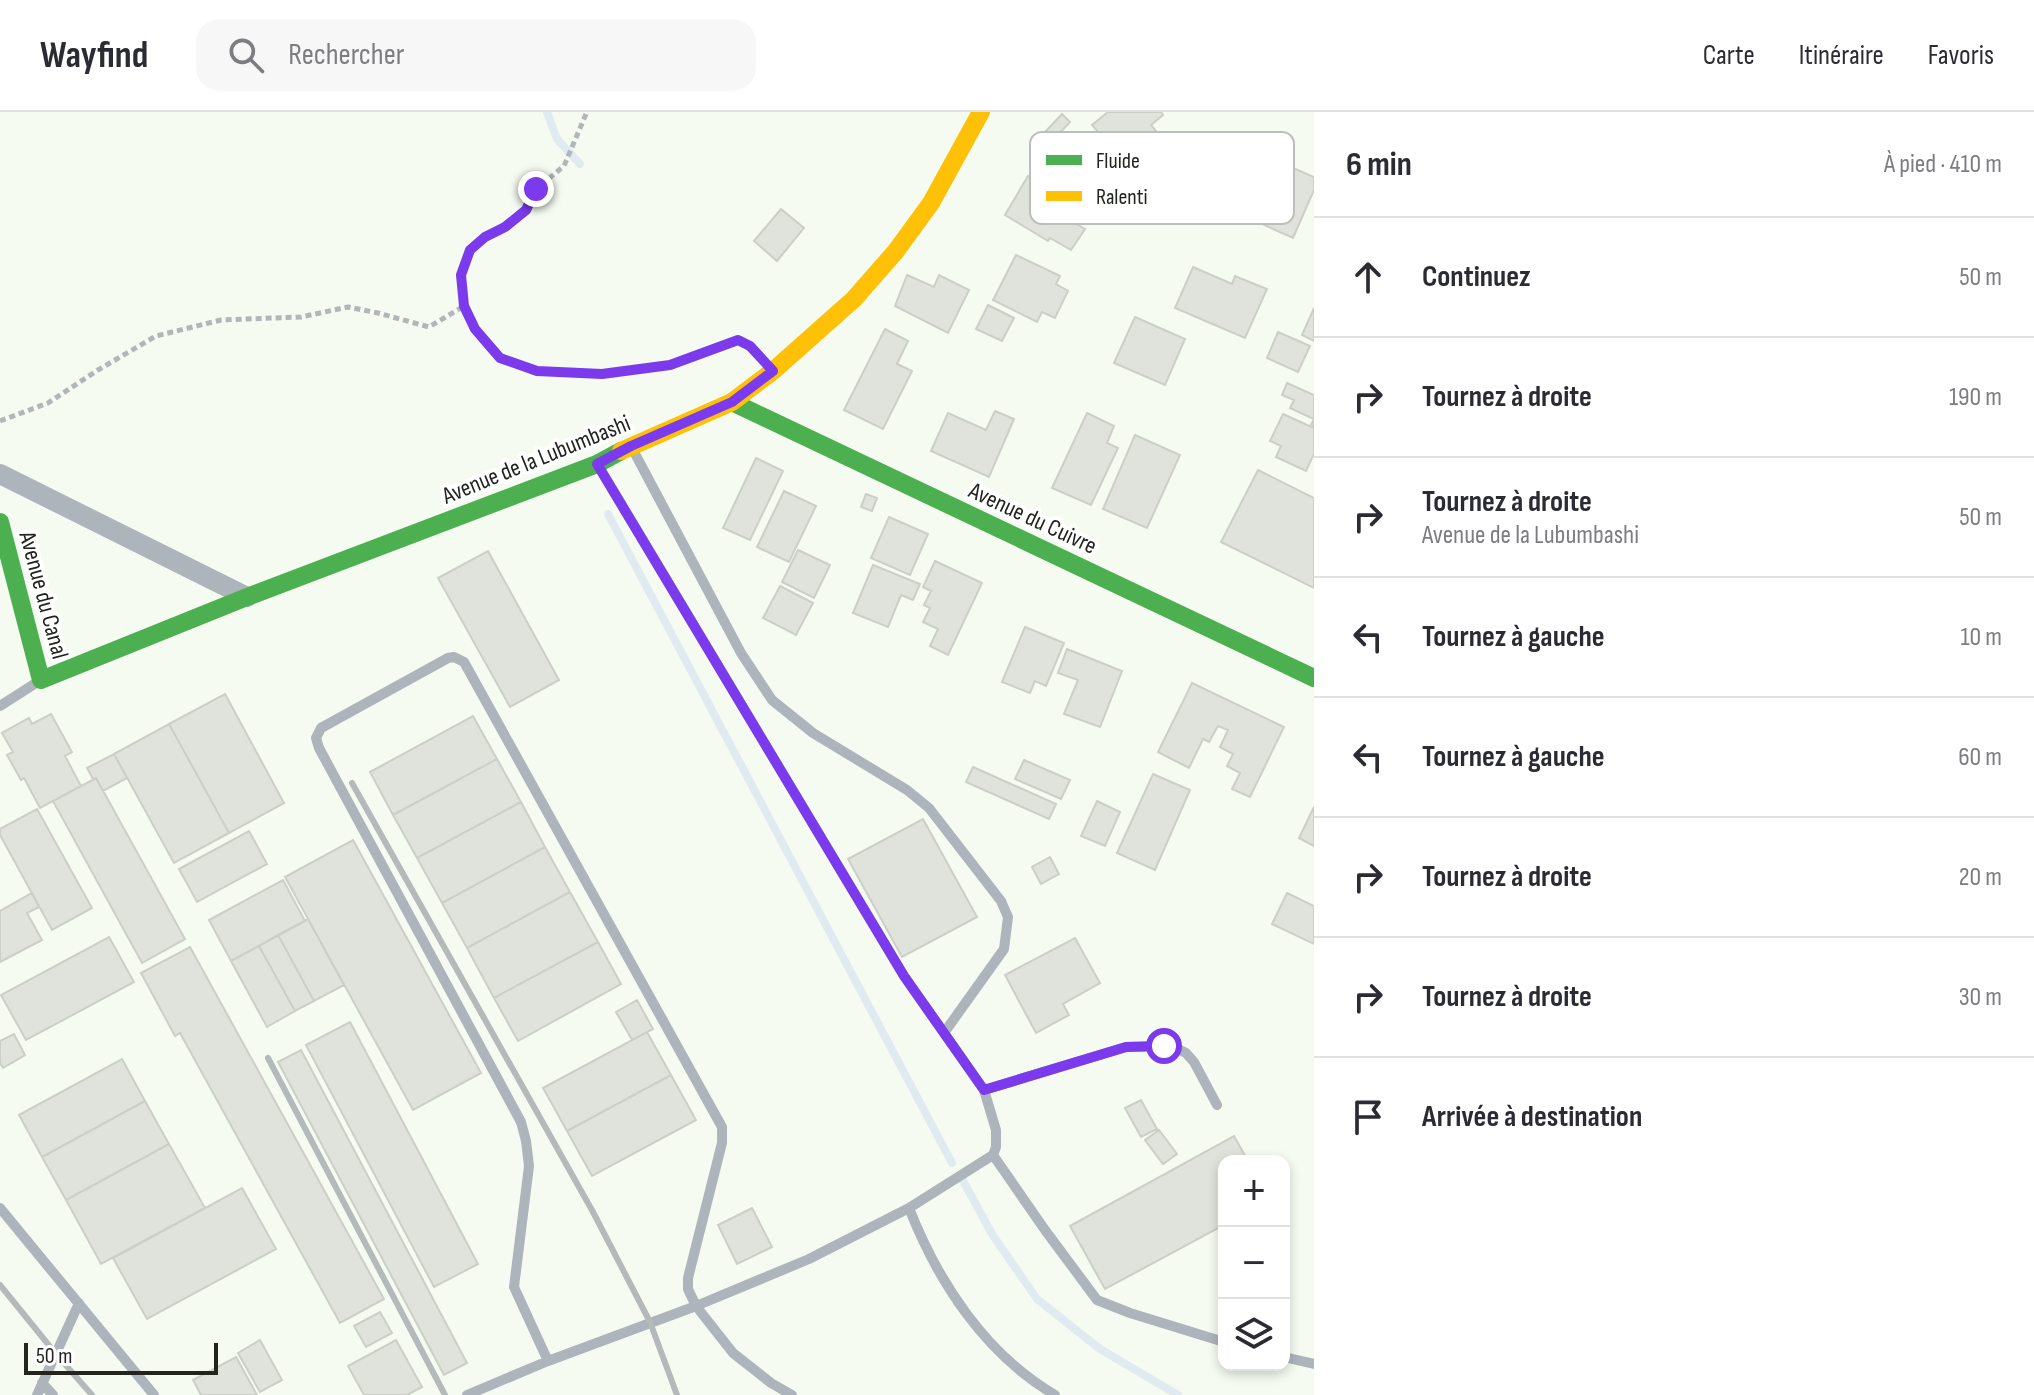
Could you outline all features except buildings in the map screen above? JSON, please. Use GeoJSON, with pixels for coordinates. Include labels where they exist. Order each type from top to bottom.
{"type":"FeatureCollection","features":[{"type":"Feature","properties":{"kind":"street","name":"Avenue de la Lubumbashi"},"geometry":{"type":"LineString","coordinates":[[41,680],[247,597],[597,464],[732,402],[773,371],[854,299],[896,251],[931,203],[981,112]]}},
{"type":"Feature","properties":{"kind":"street","name":"Avenue du Cuivre"},"geometry":{"type":"LineString","coordinates":[[732,402],[1314,678]]}},
{"type":"Feature","properties":{"kind":"street"},"geometry":{"type":"LineString","coordinates":[[0,474],[247,597]]}},
{"type":"Feature","properties":{"kind":"street","name":"Avenue du Canal"},"geometry":{"type":"LineString","coordinates":[[0,522],[41,680]]}},
{"type":"Feature","properties":{"kind":"lane"},"geometry":{"type":"LineString","coordinates":[[631,446],[741,653],[772,700],[813,733],[907,790],[929,808],[1001,901],[1008,917],[1004,949],[944,1033]]}},
{"type":"Feature","properties":{"kind":"lane"},"geometry":{"type":"LineString","coordinates":[[467,1395],[809,1259],[909,1208],[993,1155],[996,1147],[996,1130],[984,1090],[896,962],[597,464]]}},
{"type":"Feature","properties":{"kind":"lane"},"geometry":{"type":"LineString","coordinates":[[548,1361],[514,1287],[529,1166],[524,1130],[316,738],[321,728],[448,658],[464,662],[722,1127],[722,1143],[688,1278],[688,1289],[696,1306],[733,1353],[771,1383],[792,1395]]}},
{"type":"Feature","properties":{"kind":"lane","name":"Avenue de la Lubumbashi"},"geometry":{"type":"LineString","coordinates":[[0,706],[41,680]]}},
{"type":"Feature","properties":{"kind":"lane"},"geometry":{"type":"LineString","coordinates":[[984,1090],[1126,1047],[1164,1046],[1186,1053],[1217,1105]]}},
{"type":"Feature","properties":{"kind":"lane"},"geometry":{"type":"LineString","coordinates":[[993,1155],[1097,1300],[1218,1340]]}},
{"type":"Feature","properties":{"kind":"lane"},"geometry":{"type":"LineString","coordinates":[[0,1208],[154,1395]]}},
{"type":"Feature","properties":{"kind":"lane"},"geometry":{"type":"LineString","coordinates":[[909,1208],[920,1238],[945,1282],[973,1321],[998,1353],[1034,1383],[1055,1395]]}},
{"type":"Feature","properties":{"kind":"lane"},"geometry":{"type":"LineString","coordinates":[[37,1395],[79,1303]]}},
{"type":"Feature","properties":{"kind":"lane"},"geometry":{"type":"LineString","coordinates":[[1290,1358],[1314,1364]]}},
{"type":"Feature","properties":{"kind":"lane"},"geometry":{"type":"LineString","coordinates":[[42,1383],[53,1395]]}},
{"type":"Feature","properties":{"kind":"path"},"geometry":{"type":"LineString","coordinates":[[586,114],[564,166],[536,189],[526,210],[470,250],[461,275],[464,306],[475,329],[500,358],[537,371],[602,374],[670,365],[738,340],[750,346],[773,371]]}},
{"type":"Feature","properties":{"kind":"path"},"geometry":{"type":"LineString","coordinates":[[0,421],[48,403],[156,336],[221,320],[301,317],[348,307],[429,327],[464,306]]}},
{"type":"Feature","properties":{"kind":"waterway"},"geometry":{"type":"LineString","coordinates":[[547,112],[557,139],[580,164]]}},
{"type":"Feature","properties":{"kind":"waterway"},"geometry":{"type":"LineString","coordinates":[[608,514],[952,1163]]}},
{"type":"Feature","properties":{"kind":"waterway"},"geometry":{"type":"LineString","coordinates":[[960,1175],[992,1234],[1037,1299],[1100,1349],[1178,1395]]}},
{"type":"Feature","properties":{"kind":"railway"},"geometry":{"type":"LineString","coordinates":[[352,783],[593,1212],[650,1322],[677,1395]]}},
{"type":"Feature","properties":{"kind":"railway"},"geometry":{"type":"LineString","coordinates":[[268,1058],[445,1395]]}},
{"type":"Feature","properties":{"kind":"railway"},"geometry":{"type":"LineString","coordinates":[[0,1285],[92,1395]]}},
{"type":"Feature","properties":{"kind":"traffic: fast"},"geometry":{"type":"LineString","coordinates":[[732,402],[1314,678]]}},
{"type":"Feature","properties":{"kind":"traffic: fast"},"geometry":{"type":"LineString","coordinates":[[0,522],[41,680],[247,597],[597,464],[621,451]]}},
{"type":"Feature","properties":{"kind":"traffic: slow"},"geometry":{"type":"LineString","coordinates":[[621,451],[732,402],[773,371],[854,299],[896,251],[931,203],[981,112]]}},
{"type":"Feature","properties":{"kind":"route"},"geometry":{"type":"LineString","coordinates":[[536,189],[526,210],[470,250],[461,275],[464,306],[475,329],[500,358],[537,371],[602,374],[670,365],[738,340],[750,346],[773,371],[732,402],[597,464],[904,976],[984,1090],[1126,1047],[1164,1046]]}}]}
